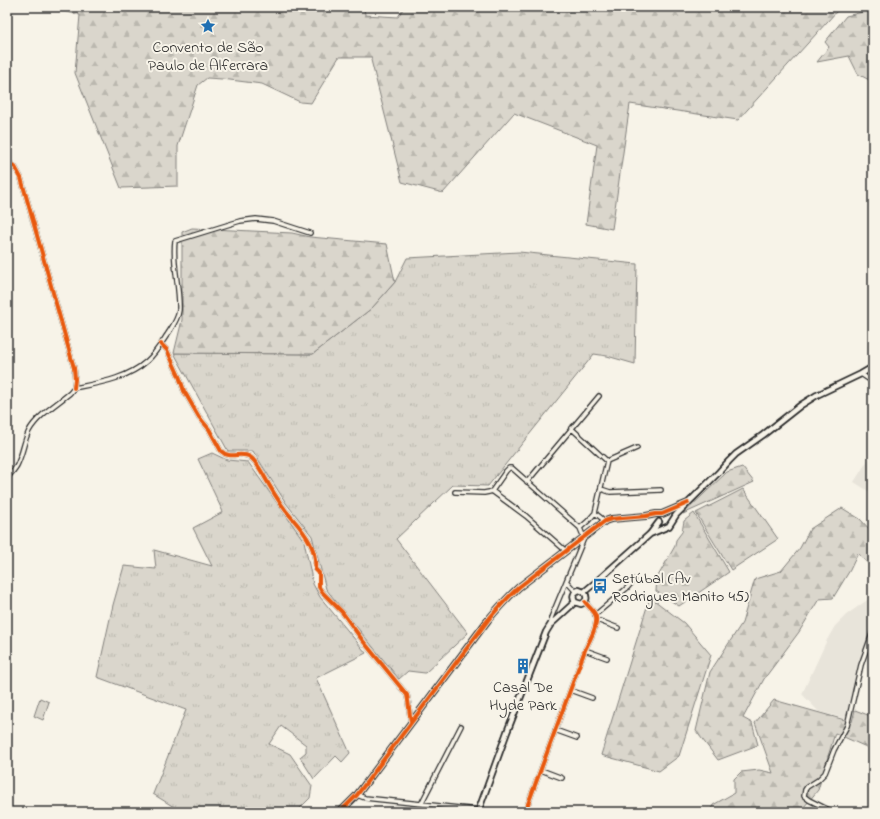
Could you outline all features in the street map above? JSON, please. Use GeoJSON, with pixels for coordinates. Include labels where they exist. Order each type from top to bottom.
{"type":"FeatureCollection","features":[{"type":"Feature","properties":{"kind":"street"},"geometry":{"type":"LineString","coordinates":[[7,162],[15,167],[21,178],[74,368],[74,388]]}},
{"type":"Feature","properties":{"kind":"street"},"geometry":{"type":"LineString","coordinates":[[7,478],[18,463],[25,439],[32,425],[40,417],[70,393],[74,388],[114,379],[133,371],[148,360],[161,344],[176,321],[179,311],[174,256],[175,240],[246,220],[256,219],[273,220],[310,233]]}},
{"type":"Feature","properties":{"kind":"street"},"geometry":{"type":"LineString","coordinates":[[161,344],[167,350],[184,391],[199,416],[209,429],[221,451],[228,456],[241,454],[253,459],[281,504],[302,528],[310,543],[316,564],[315,569],[319,573],[319,587],[342,612],[363,641],[407,695],[411,721]]}},
{"type":"Feature","properties":{"kind":"street"},"geometry":{"type":"LineString","coordinates":[[650,534],[670,526],[676,515],[736,454],[801,405],[817,395],[862,374],[873,367]]}},
{"type":"Feature","properties":{"kind":"street"},"geometry":{"type":"LineString","coordinates":[[862,374],[873,382]]}},
{"type":"Feature","properties":{"kind":"street"},"geometry":{"type":"LineString","coordinates":[[527,482],[599,396]]}},
{"type":"Feature","properties":{"kind":"street"},"geometry":{"type":"LineString","coordinates":[[572,428],[607,462]]}},
{"type":"Feature","properties":{"kind":"street"},"geometry":{"type":"LineString","coordinates":[[607,462],[637,448]]}},
{"type":"Feature","properties":{"kind":"street"},"geometry":{"type":"LineString","coordinates":[[580,528],[595,513],[607,462]]}},
{"type":"Feature","properties":{"kind":"street"},"geometry":{"type":"LineString","coordinates":[[455,492],[489,492],[506,470],[512,468],[580,528],[584,538],[551,618],[551,624]]}},
{"type":"Feature","properties":{"kind":"street"},"geometry":{"type":"LineString","coordinates":[[601,489],[610,492],[661,490]]}},
{"type":"Feature","properties":{"kind":"street"},"geometry":{"type":"LineString","coordinates":[[492,490],[526,516],[566,551]]}},
{"type":"Feature","properties":{"kind":"street"},"geometry":{"type":"LineString","coordinates":[[584,592],[650,534],[658,522],[659,517],[688,503]]}},
{"type":"Feature","properties":{"kind":"street"},"geometry":{"type":"LineString","coordinates":[[595,513],[605,521]]}},
{"type":"Feature","properties":{"kind":"street"},"geometry":{"type":"LineString","coordinates":[[340,812],[357,795],[411,721],[499,606],[519,587],[605,521],[611,519],[664,514],[670,516],[672,522]]}},
{"type":"Feature","properties":{"kind":"street"},"geometry":{"type":"LineString","coordinates":[[646,516],[666,527]]}},
{"type":"Feature","properties":{"kind":"street"},"geometry":{"type":"LineString","coordinates":[[596,615],[634,580]]}},
{"type":"Feature","properties":{"kind":"street"},"geometry":{"type":"LineString","coordinates":[[567,582],[576,592]]}},
{"type":"Feature","properties":{"kind":"street"},"geometry":{"type":"LineString","coordinates":[[575,602],[573,596],[576,592],[581,590],[584,592]]}},
{"type":"Feature","properties":{"kind":"street"},"geometry":{"type":"LineString","coordinates":[[527,812],[555,730],[585,650],[596,626],[596,615],[585,602],[586,596],[584,592]]}},
{"type":"Feature","properties":{"kind":"street"},"geometry":{"type":"LineString","coordinates":[[357,795],[365,798],[478,811],[546,632],[551,624],[575,602]]}},
{"type":"Feature","properties":{"kind":"street"},"geometry":{"type":"LineString","coordinates":[[575,602],[581,604],[585,602]]}},
{"type":"Feature","properties":{"kind":"street"},"geometry":{"type":"LineString","coordinates":[[597,620],[618,628]]}},
{"type":"Feature","properties":{"kind":"street"},"geometry":{"type":"LineString","coordinates":[[833,812],[809,800],[804,796],[804,793],[807,787],[826,773],[834,750],[848,722],[861,665],[873,630]]}},
{"type":"Feature","properties":{"kind":"street"},"geometry":{"type":"LineString","coordinates":[[585,650],[607,658]]}},
{"type":"Feature","properties":{"kind":"street"},"geometry":{"type":"LineString","coordinates":[[570,690],[592,698]]}},
{"type":"Feature","properties":{"kind":"street"},"geometry":{"type":"LineString","coordinates":[[421,804],[461,726]]}},
{"type":"Feature","properties":{"kind":"street"},"geometry":{"type":"LineString","coordinates":[[555,730],[577,738]]}},
{"type":"Feature","properties":{"kind":"street"},"geometry":{"type":"LineString","coordinates":[[541,770],[562,778]]}},
{"type":"Feature","properties":{"kind":"shaded area"},"geometry":{"type":"Polygon","coordinates":[[[873,452],[873,494],[854,482],[873,452]]]}},
{"type":"Feature","properties":{"kind":"shaded area"},"geometry":{"type":"Polygon","coordinates":[[[873,596],[873,627],[858,665],[847,719],[819,712],[802,694],[827,640],[835,626],[846,615],[873,596]]]}},
{"type":"Feature","properties":{"kind":"green space"},"geometry":{"type":"Polygon","coordinates":[[[46,7],[364,7],[365,15],[398,17],[404,7],[851,7],[837,11],[738,120],[630,104],[612,229],[586,224],[597,145],[514,113],[443,193],[402,182],[371,60],[372,57],[339,57],[311,103],[300,102],[262,84],[207,78],[198,85],[178,146],[178,186],[121,188],[75,73],[80,15],[46,7]]]}},
{"type":"Feature","properties":{"kind":"green space"},"geometry":{"type":"Polygon","coordinates":[[[871,10],[873,24],[873,82],[858,74],[849,56],[817,62],[829,47],[825,42],[846,16],[871,10]]]}},
{"type":"Feature","properties":{"kind":"green space"},"geometry":{"type":"Polygon","coordinates":[[[192,228],[292,233],[310,237],[387,244],[395,282],[372,308],[313,354],[174,353],[182,320],[182,232],[192,228]]]}},
{"type":"Feature","properties":{"kind":"green space"},"geometry":{"type":"Polygon","coordinates":[[[519,252],[637,264],[635,364],[594,354],[488,486],[453,485],[396,539],[468,633],[425,673],[408,671],[399,679],[326,589],[312,536],[286,503],[253,451],[228,451],[174,353],[313,354],[372,308],[395,282],[407,258],[519,252]]]}},
{"type":"Feature","properties":{"kind":"green space"},"geometry":{"type":"Polygon","coordinates":[[[212,453],[227,460],[248,462],[304,541],[313,584],[320,597],[366,653],[316,678],[350,753],[342,762],[336,756],[314,779],[300,757],[306,752],[306,745],[281,726],[269,744],[290,754],[312,786],[310,798],[296,812],[182,812],[153,794],[186,710],[97,677],[113,605],[124,566],[156,569],[154,550],[212,566],[193,528],[223,512],[198,459],[212,453]]]}},
{"type":"Feature","properties":{"kind":"green space"},"geometry":{"type":"Polygon","coordinates":[[[742,467],[754,482],[683,514],[727,472],[742,467]]]}},
{"type":"Feature","properties":{"kind":"green space"},"geometry":{"type":"Polygon","coordinates":[[[743,489],[778,539],[731,570],[696,513],[743,489]]]}},
{"type":"Feature","properties":{"kind":"green space"},"geometry":{"type":"Polygon","coordinates":[[[842,508],[860,519],[873,533],[873,569],[858,553],[850,570],[833,598],[819,599],[799,632],[764,679],[743,718],[752,723],[758,745],[718,760],[696,731],[710,672],[742,623],[755,579],[781,571],[800,548],[810,529],[842,508]]]}},
{"type":"Feature","properties":{"kind":"green space"},"geometry":{"type":"Polygon","coordinates":[[[694,513],[729,572],[679,606],[656,591],[657,578],[675,546],[676,540],[682,532],[684,521],[694,513]]]}},
{"type":"Feature","properties":{"kind":"green space"},"geometry":{"type":"Polygon","coordinates":[[[650,597],[684,623],[711,655],[679,756],[659,771],[601,755],[650,597]]]}},
{"type":"Feature","properties":{"kind":"green space"},"geometry":{"type":"Polygon","coordinates":[[[40,698],[49,702],[43,720],[34,716],[40,698]]]}},
{"type":"Feature","properties":{"kind":"green space"},"geometry":{"type":"Polygon","coordinates":[[[774,700],[852,722],[855,710],[873,717],[873,750],[835,733],[818,790],[799,812],[710,812],[713,805],[734,793],[734,779],[741,772],[759,770],[773,773],[755,723],[774,700]]]}},
{"type":"Feature","properties":{"kind":"cycle path"},"geometry":{"type":"LineString","coordinates":[[7,161],[15,167],[21,178],[74,368],[74,388]]}},
{"type":"Feature","properties":{"kind":"cycle path"},"geometry":{"type":"LineString","coordinates":[[161,344],[167,350],[184,391],[199,417],[209,429],[221,451],[228,455],[247,455],[250,457],[257,465],[286,511],[305,534],[314,553],[315,569],[319,573],[319,587],[342,612],[363,641],[407,695],[411,721]]}},
{"type":"Feature","properties":{"kind":"cycle path"},"geometry":{"type":"LineString","coordinates":[[340,812],[357,795],[488,620],[519,587],[605,521],[611,519],[662,514],[688,503]]}},
{"type":"Feature","properties":{"kind":"cycle path"},"geometry":{"type":"LineString","coordinates":[[525,812],[585,650],[595,627],[595,614],[585,602]]}},
{"type":"Feature","properties":{"kind":"place","name":"Convento de São Paulo de Alferrara"},"geometry":{"type":"Point","coordinates":[208,26]}},
{"type":"Feature","properties":{"kind":"place","name":"Setúbal (Av Rodrigues Manito 45)"},"geometry":{"type":"Point","coordinates":[600,586]}},
{"type":"Feature","properties":{"kind":"place","name":"Casal De Hyde Park"},"geometry":{"type":"Point","coordinates":[523,666]}}]}
